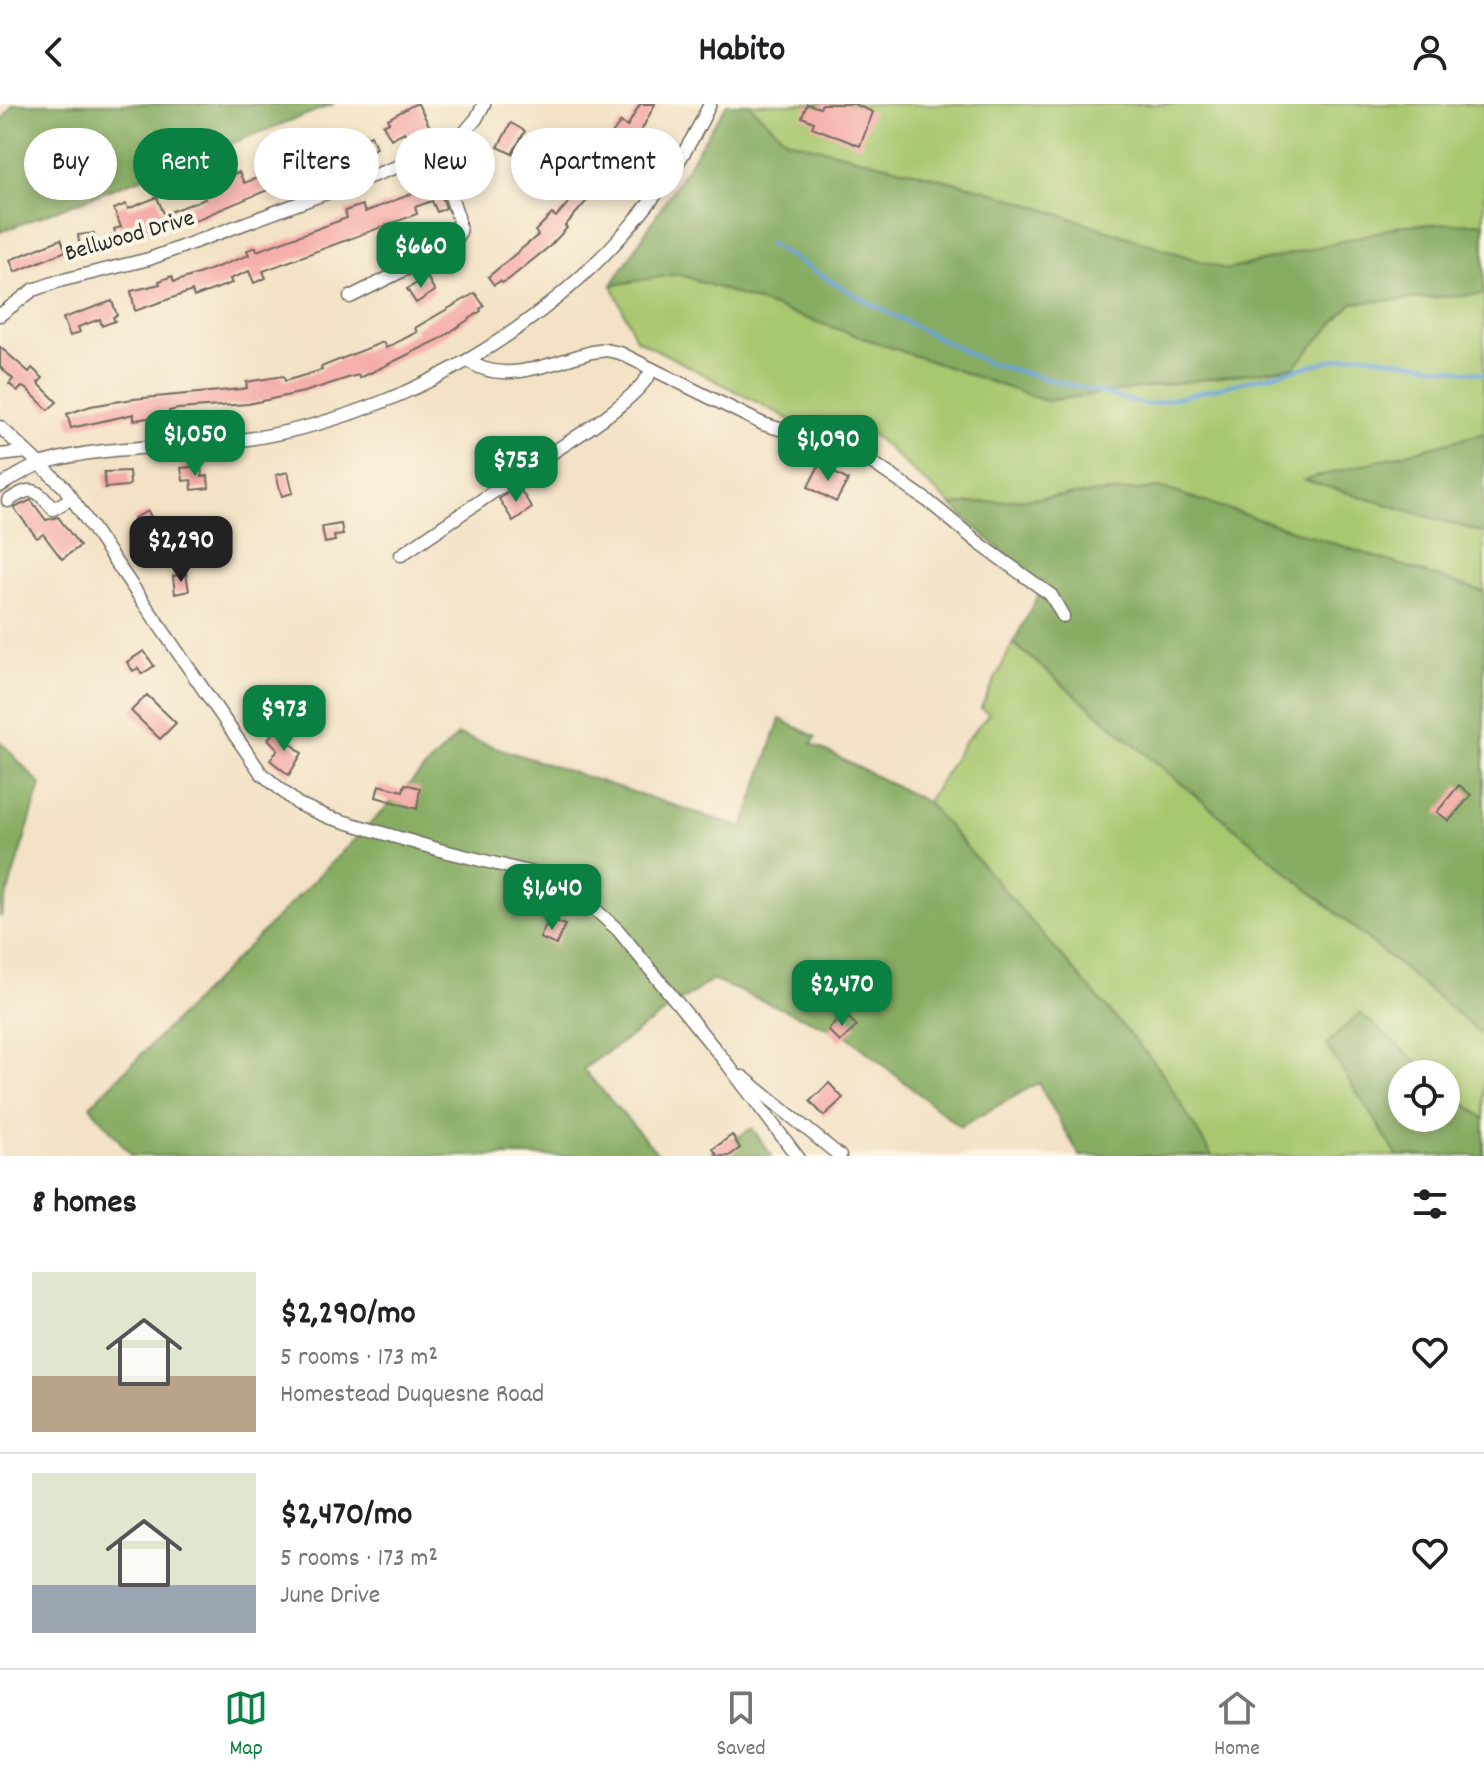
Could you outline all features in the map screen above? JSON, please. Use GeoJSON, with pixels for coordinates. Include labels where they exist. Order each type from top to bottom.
{"type":"FeatureCollection","features":[{"type":"Feature","properties":{"kind":"street","name":"Bellwood Drive"},"geometry":{"type":"LineString","coordinates":[[468,128],[484,104]]}},
{"type":"Feature","properties":{"kind":"street"},"geometry":{"type":"LineString","coordinates":[[72,498],[53,509],[41,494],[32,490],[24,491],[4,504],[0,487],[40,464],[88,453],[240,440],[304,428],[394,399],[514,333],[546,308],[624,234],[656,193],[710,104]]}},
{"type":"Feature","properties":{"kind":"street","name":"Bellwood Drive"},"geometry":{"type":"LineString","coordinates":[[0,315],[33,290],[149,259],[395,167]]}},
{"type":"Feature","properties":{"kind":"street"},"geometry":{"type":"LineString","coordinates":[[350,297],[452,244],[460,232],[452,200]]}},
{"type":"Feature","properties":{"kind":"street"},"geometry":{"type":"LineString","coordinates":[[468,360],[480,370],[499,373],[606,350],[620,353],[763,424],[842,448],[867,459],[928,501],[980,544],[1051,595],[1063,616]]}},
{"type":"Feature","properties":{"kind":"street"},"geometry":{"type":"LineString","coordinates":[[401,555],[594,423],[640,387],[652,369]]}},
{"type":"Feature","properties":{"kind":"street"},"geometry":{"type":"LineString","coordinates":[[0,427],[72,498],[261,773],[298,804],[328,817],[440,850],[541,875],[571,888],[618,930],[728,1065],[797,1156]]}},
{"type":"Feature","properties":{"kind":"street"},"geometry":{"type":"LineString","coordinates":[[0,455],[27,452]]}},
{"type":"Feature","properties":{"kind":"street"},"geometry":{"type":"LineString","coordinates":[[728,1065],[840,1156]]}},
{"type":"Feature","properties":{"kind":"green space"},"geometry":{"type":"Polygon","coordinates":[[[13,104],[334,104],[271,128],[254,128],[254,135],[238,141],[238,128],[133,128],[133,181],[117,187],[117,128],[24,128],[24,200],[84,200],[0,232],[0,124],[13,104]]]}},
{"type":"Feature","properties":{"kind":"green space"},"geometry":{"type":"Polygon","coordinates":[[[727,104],[748,104],[787,140],[989,191],[1227,270],[1405,225],[1484,223],[1484,294],[1352,303],[1294,367],[1046,401],[678,274],[612,285],[666,200],[684,200],[684,172],[727,104]]]}},
{"type":"Feature","properties":{"kind":"green space"},"geometry":{"type":"Polygon","coordinates":[[[748,104],[1484,104],[1484,223],[1405,225],[1227,270],[989,191],[787,140],[748,104]]]}},
{"type":"Feature","properties":{"kind":"green space"},"geometry":{"type":"Polygon","coordinates":[[[678,274],[1046,401],[1293,367],[1352,303],[1484,294],[1484,433],[1305,480],[1484,533],[1484,592],[1162,488],[951,505],[872,434],[793,421],[636,339],[612,285],[678,274]]]}},
{"type":"Feature","properties":{"kind":"green space"},"geometry":{"type":"Polygon","coordinates":[[[1484,433],[1484,533],[1304,480],[1484,433]]]}},
{"type":"Feature","properties":{"kind":"green space"},"geometry":{"type":"Polygon","coordinates":[[[1162,488],[1484,592],[1484,1036],[1013,643],[1042,588],[951,505],[1162,488]]]}},
{"type":"Feature","properties":{"kind":"green space"},"geometry":{"type":"Polygon","coordinates":[[[1013,643],[1484,1036],[1484,1119],[1460,1099],[1460,1060],[1415,1060],[1360,1013],[1327,1045],[1398,1156],[1209,1156],[927,802],[964,743],[989,714],[981,708],[1013,643]]]}},
{"type":"Feature","properties":{"kind":"green space"},"geometry":{"type":"Polygon","coordinates":[[[780,719],[816,737],[812,744],[927,802],[1160,1069],[1212,1156],[1080,1156],[1038,1083],[960,1127],[846,1035],[712,980],[583,1069],[660,1156],[132,1156],[90,1106],[458,735],[743,828],[780,719]]]}},
{"type":"Feature","properties":{"kind":"green space"},"geometry":{"type":"Polygon","coordinates":[[[0,741],[41,785],[0,918],[0,741]]]}},
{"type":"Feature","properties":{"kind":"green space"},"geometry":{"type":"Polygon","coordinates":[[[1360,1013],[1415,1060],[1388,1060],[1388,1132],[1460,1132],[1460,1099],[1484,1119],[1484,1156],[1398,1156],[1326,1045],[1360,1013]]]}},
{"type":"Feature","properties":{"kind":"green space"},"geometry":{"type":"Polygon","coordinates":[[[752,1128],[772,1156],[707,1156],[752,1128]]]}},
{"type":"Feature","properties":{"kind":"building"},"geometry":{"type":"Polygon","coordinates":[[[418,104],[430,127],[395,128],[395,137],[391,139],[383,125],[389,122],[388,119],[418,104]]]}},
{"type":"Feature","properties":{"kind":"building"},"geometry":{"type":"Polygon","coordinates":[[[640,104],[655,104],[643,128],[616,128],[621,122],[627,127],[640,104]]]}},
{"type":"Feature","properties":{"kind":"building"},"geometry":{"type":"Polygon","coordinates":[[[807,104],[820,108],[822,104],[854,104],[873,112],[860,146],[812,127],[814,122],[802,117],[807,104]]]}},
{"type":"Feature","properties":{"kind":"building"},"geometry":{"type":"Polygon","coordinates":[[[511,123],[520,128],[511,128],[511,154],[498,147],[511,123]]]}},
{"type":"Feature","properties":{"kind":"building"},"geometry":{"type":"Polygon","coordinates":[[[238,172],[244,183],[254,179],[254,196],[184,225],[182,221],[177,221],[118,242],[114,229],[121,227],[114,209],[126,204],[128,209],[150,200],[158,200],[164,214],[202,200],[238,200],[238,172]]]}},
{"type":"Feature","properties":{"kind":"building"},"geometry":{"type":"Polygon","coordinates":[[[396,200],[443,200],[446,208],[437,212],[432,201],[415,207],[417,214],[263,271],[266,278],[254,283],[249,271],[230,279],[232,283],[194,297],[192,291],[135,311],[131,291],[160,284],[159,281],[172,276],[174,282],[204,272],[249,255],[247,250],[256,247],[257,251],[347,218],[345,211],[362,205],[365,212],[396,200]]]}},
{"type":"Feature","properties":{"kind":"building"},"geometry":{"type":"Polygon","coordinates":[[[571,200],[587,200],[550,246],[508,280],[494,285],[488,277],[538,235],[535,231],[552,214],[556,217],[571,200]]]}},
{"type":"Feature","properties":{"kind":"building"},"geometry":{"type":"Polygon","coordinates":[[[94,233],[96,252],[86,253],[86,249],[80,249],[78,235],[94,233]]]}},
{"type":"Feature","properties":{"kind":"building"},"geometry":{"type":"Polygon","coordinates":[[[61,239],[66,251],[15,272],[10,260],[61,239]]]}},
{"type":"Feature","properties":{"kind":"building"},"geometry":{"type":"Polygon","coordinates":[[[427,277],[435,291],[416,303],[407,289],[427,277]]]}},
{"type":"Feature","properties":{"kind":"building"},"geometry":{"type":"Polygon","coordinates":[[[475,293],[484,306],[481,311],[440,339],[360,378],[359,375],[304,392],[248,404],[178,409],[169,411],[170,415],[134,420],[134,414],[71,428],[67,414],[91,406],[241,389],[247,388],[246,382],[283,376],[285,381],[322,370],[321,367],[383,342],[386,348],[417,332],[415,328],[475,293]]]}},
{"type":"Feature","properties":{"kind":"building"},"geometry":{"type":"Polygon","coordinates":[[[112,301],[117,315],[113,317],[115,321],[102,326],[100,319],[78,327],[80,332],[70,336],[63,318],[112,301]]]}},
{"type":"Feature","properties":{"kind":"building"},"geometry":{"type":"Polygon","coordinates":[[[0,347],[29,372],[32,368],[43,378],[38,383],[57,402],[48,410],[27,389],[22,387],[18,391],[9,384],[13,379],[0,367],[0,347]]]}},
{"type":"Feature","properties":{"kind":"building"},"geometry":{"type":"Polygon","coordinates":[[[819,465],[848,480],[836,502],[808,487],[819,465]]]}},
{"type":"Feature","properties":{"kind":"building"},"geometry":{"type":"Polygon","coordinates":[[[201,466],[202,477],[208,476],[209,488],[192,490],[191,480],[183,481],[181,468],[201,466]]]}},
{"type":"Feature","properties":{"kind":"building"},"geometry":{"type":"Polygon","coordinates":[[[129,471],[130,484],[105,488],[104,472],[129,471]]]}},
{"type":"Feature","properties":{"kind":"building"},"geometry":{"type":"Polygon","coordinates":[[[288,472],[293,493],[282,496],[276,475],[288,472]]]}},
{"type":"Feature","properties":{"kind":"building"},"geometry":{"type":"Polygon","coordinates":[[[518,486],[532,508],[513,521],[499,499],[518,486]]]}},
{"type":"Feature","properties":{"kind":"building"},"geometry":{"type":"Polygon","coordinates":[[[31,500],[46,520],[58,517],[80,546],[62,559],[43,534],[37,538],[14,508],[31,500]]]}},
{"type":"Feature","properties":{"kind":"building"},"geometry":{"type":"Polygon","coordinates":[[[148,511],[161,537],[146,544],[134,518],[148,511]]]}},
{"type":"Feature","properties":{"kind":"building"},"geometry":{"type":"Polygon","coordinates":[[[341,524],[343,535],[334,536],[335,541],[325,543],[322,527],[341,524]]]}},
{"type":"Feature","properties":{"kind":"building"},"geometry":{"type":"Polygon","coordinates":[[[186,573],[189,591],[175,594],[173,576],[186,573]]]}},
{"type":"Feature","properties":{"kind":"building"},"geometry":{"type":"Polygon","coordinates":[[[144,651],[154,666],[142,674],[138,668],[133,671],[127,662],[144,651]]]}},
{"type":"Feature","properties":{"kind":"building"},"geometry":{"type":"Polygon","coordinates":[[[147,695],[176,723],[160,739],[131,711],[147,695]]]}},
{"type":"Feature","properties":{"kind":"building"},"geometry":{"type":"Polygon","coordinates":[[[276,730],[302,753],[289,775],[270,760],[278,749],[268,739],[276,730]]]}},
{"type":"Feature","properties":{"kind":"building"},"geometry":{"type":"Polygon","coordinates":[[[405,784],[420,788],[417,809],[376,797],[379,785],[403,791],[405,784]]]}},
{"type":"Feature","properties":{"kind":"building"},"geometry":{"type":"Polygon","coordinates":[[[1459,785],[1471,795],[1449,821],[1437,812],[1459,785]]]}},
{"type":"Feature","properties":{"kind":"building"},"geometry":{"type":"Polygon","coordinates":[[[549,918],[565,925],[556,945],[540,938],[549,918]]]}},
{"type":"Feature","properties":{"kind":"building"},"geometry":{"type":"Polygon","coordinates":[[[844,1013],[857,1026],[840,1042],[828,1030],[844,1013]]]}},
{"type":"Feature","properties":{"kind":"building"},"geometry":{"type":"Polygon","coordinates":[[[829,1083],[843,1098],[824,1116],[810,1101],[829,1083]]]}},
{"type":"Feature","properties":{"kind":"building"},"geometry":{"type":"Polygon","coordinates":[[[732,1135],[740,1148],[729,1156],[718,1156],[713,1149],[732,1135]]]}},
{"type":"Feature","properties":{"kind":"waterway"},"geometry":{"type":"LineString","coordinates":[[768,243],[865,301],[988,363],[1147,405],[1359,354],[1484,374]]}}]}
